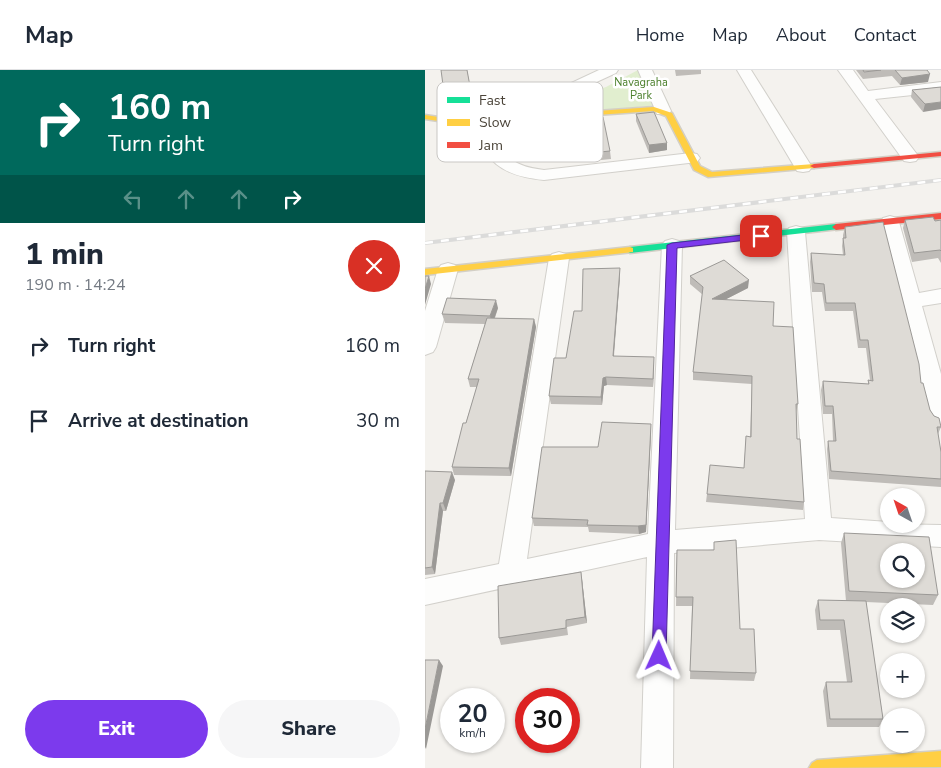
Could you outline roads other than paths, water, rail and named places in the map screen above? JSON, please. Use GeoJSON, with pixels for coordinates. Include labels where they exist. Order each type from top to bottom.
{"type":"FeatureCollection","features":[{"type":"Feature","properties":{"kind":"street"},"geometry":{"type":"LineString","coordinates":[[585,82],[611,70]]}},
{"type":"Feature","properties":{"kind":"street"},"geometry":{"type":"LineString","coordinates":[[645,70],[663,111]]}},
{"type":"Feature","properties":{"kind":"street"},"geometry":{"type":"LineString","coordinates":[[744,70],[803,167]]}},
{"type":"Feature","properties":{"kind":"street"},"geometry":{"type":"LineString","coordinates":[[845,70],[910,157]]}},
{"type":"Feature","properties":{"kind":"street"},"geometry":{"type":"LineString","coordinates":[[864,96],[939,81]]}},
{"type":"Feature","properties":{"kind":"street"},"geometry":{"type":"LineString","coordinates":[[603,111],[646,108],[663,111],[669,115],[697,168],[711,175],[941,154]]}},
{"type":"Feature","properties":{"kind":"street"},"geometry":{"type":"LineString","coordinates":[[504,162],[519,171],[545,175],[691,158]]}},
{"type":"Feature","properties":{"kind":"street"},"geometry":{"type":"LineString","coordinates":[[425,272],[941,216]]}},
{"type":"Feature","properties":{"kind":"street"},"geometry":{"type":"LineString","coordinates":[[891,222],[941,417]]}},
{"type":"Feature","properties":{"kind":"street"},"geometry":{"type":"LineString","coordinates":[[796,232],[819,529]]}},
{"type":"Feature","properties":{"kind":"street"},"geometry":{"type":"LineString","coordinates":[[657,768],[661,543],[672,245]]}},
{"type":"Feature","properties":{"kind":"street"},"geometry":{"type":"LineString","coordinates":[[511,574],[559,258]]}},
{"type":"Feature","properties":{"kind":"street"},"geometry":{"type":"LineString","coordinates":[[425,347],[448,270]]}},
{"type":"Feature","properties":{"kind":"street"},"geometry":{"type":"LineString","coordinates":[[911,301],[941,296]]}},
{"type":"Feature","properties":{"kind":"street"},"geometry":{"type":"LineString","coordinates":[[425,592],[661,543],[819,529],[941,536]]}},
{"type":"Feature","properties":{"kind":"street"},"geometry":{"type":"LineString","coordinates":[[817,768],[941,759]]}},
{"type":"Feature","properties":{"kind":"railway"},"geometry":{"type":"LineString","coordinates":[[425,243],[941,180]]}},
{"type":"Feature","properties":{"kind":"park label","name":"Navagraha Park"},"geometry":{"type":"Point","coordinates":[641,88]}}]}
